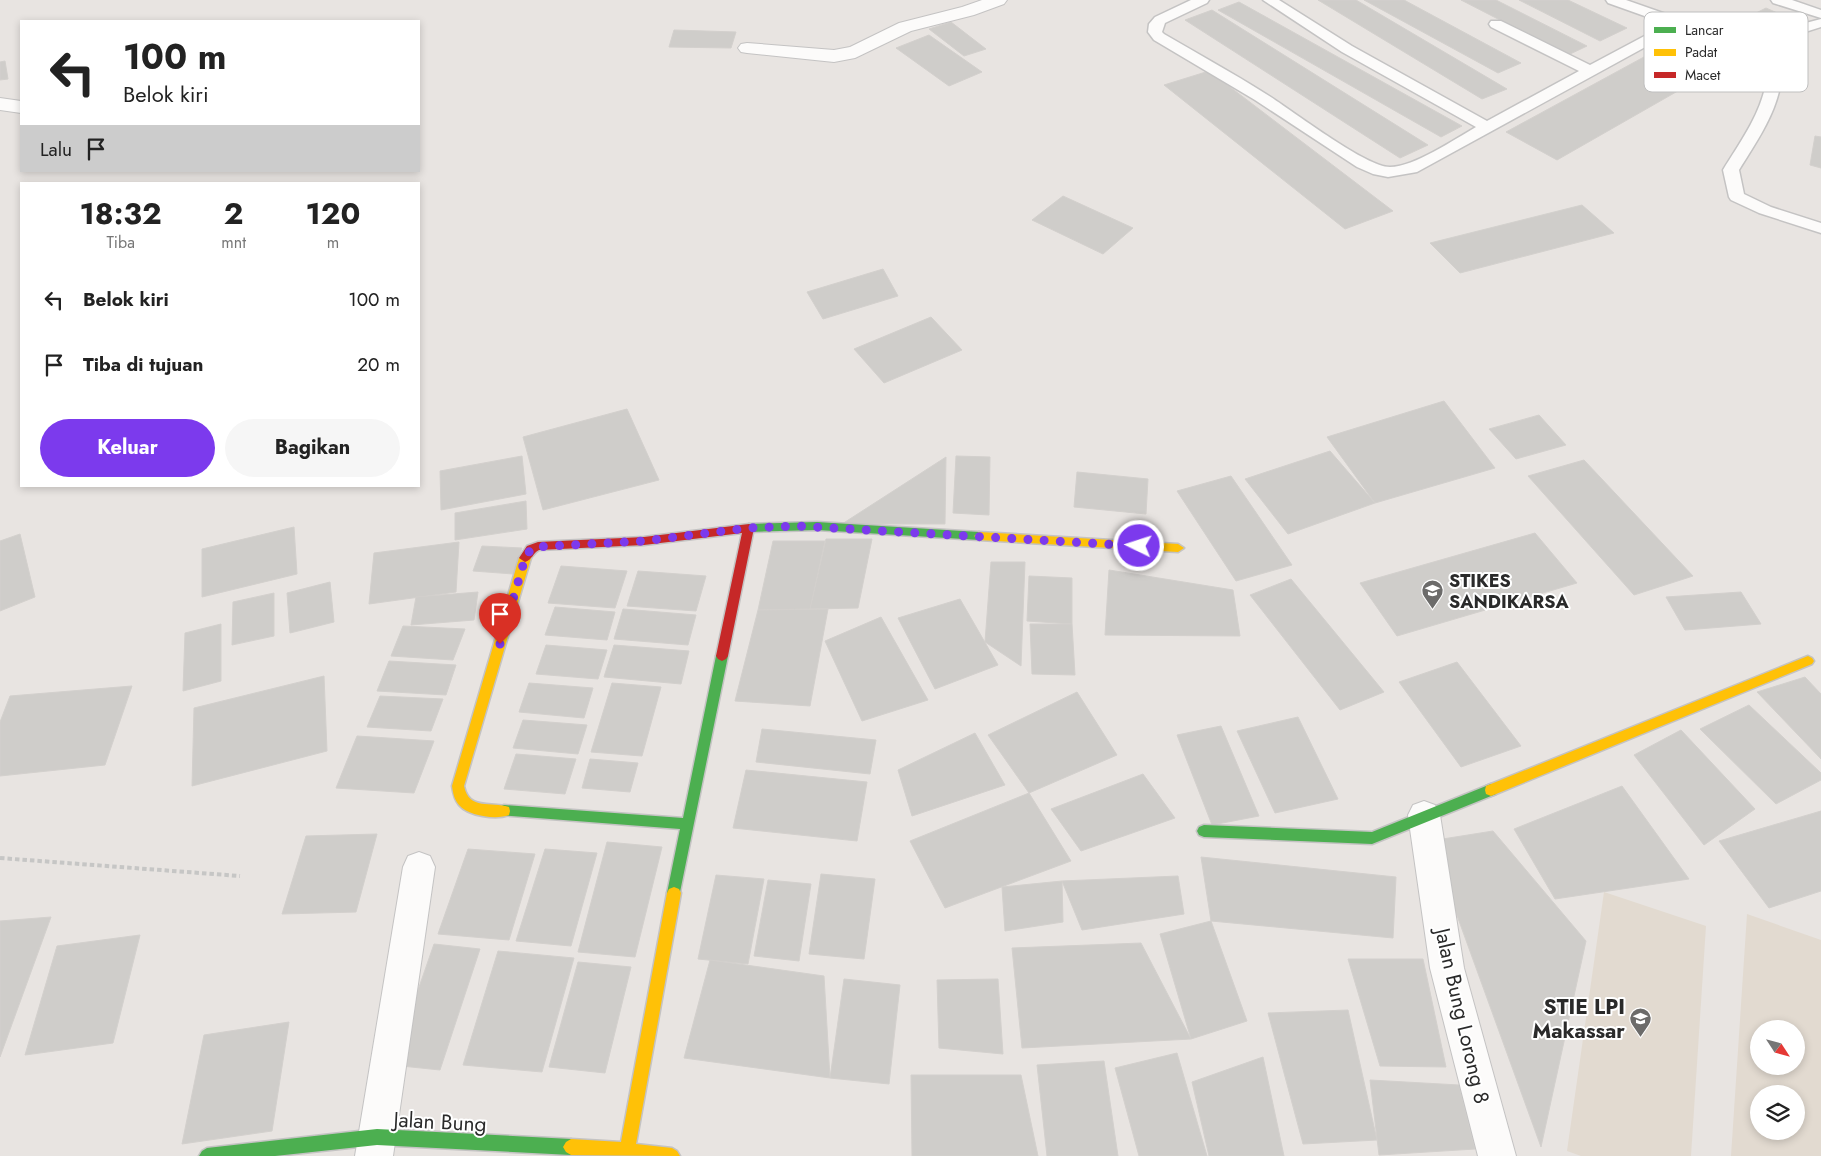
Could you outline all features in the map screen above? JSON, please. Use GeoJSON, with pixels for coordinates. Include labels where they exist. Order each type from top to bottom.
{"type":"FeatureCollection","features":[{"type":"Feature","properties":{"kind":"street"},"geometry":{"type":"LineString","coordinates":[[747,48],[834,56],[855,52],[905,27],[951,16],[998,0]]}},
{"type":"Feature","properties":{"kind":"street"},"geometry":{"type":"LineString","coordinates":[[0,104],[20,107]]}},
{"type":"Feature","properties":{"kind":"street"},"geometry":{"type":"LineString","coordinates":[[687,824],[472,808],[462,802],[457,793],[458,786],[528,550],[534,547],[644,541],[748,528],[818,526],[1178,548]]}},
{"type":"Feature","properties":{"kind":"street"},"geometry":{"type":"LineString","coordinates":[[627,1150],[687,824],[748,528]]}},
{"type":"Feature","properties":{"kind":"street"},"geometry":{"type":"LineString","coordinates":[[1204,832],[1372,838],[1424,815],[1808,661]]}},
{"type":"Feature","properties":{"kind":"street","name":"Jalan Bung Lorong 8"},"geometry":{"type":"LineString","coordinates":[[1424,815],[1447,968],[1497,1156]]}},
{"type":"Feature","properties":{"kind":"street"},"geometry":{"type":"LineString","coordinates":[[375,1147],[419,867]]}},
{"type":"Feature","properties":{"kind":"street","name":"Jalan Bung"},"geometry":{"type":"LineString","coordinates":[[207,1156],[375,1147],[627,1150],[672,1156]]}},
{"type":"Feature","properties":{"kind":"lane"},"geometry":{"type":"LineString","coordinates":[[1202,0],[1160,20],[1156,24],[1155,32],[1159,37],[1293,117],[1349,156],[1375,170],[1399,172],[1411,169],[1644,42]]}},
{"type":"Feature","properties":{"kind":"lane"},"geometry":{"type":"LineString","coordinates":[[1270,0],[1347,49],[1487,127]]}},
{"type":"Feature","properties":{"kind":"lane"},"geometry":{"type":"LineString","coordinates":[[1612,0],[1646,12]]}},
{"type":"Feature","properties":{"kind":"lane"},"geometry":{"type":"LineString","coordinates":[[1778,0],[1821,14]]}},
{"type":"Feature","properties":{"kind":"lane"},"geometry":{"type":"LineString","coordinates":[[1808,25],[1821,23]]}},
{"type":"Feature","properties":{"kind":"lane"},"geometry":{"type":"LineString","coordinates":[[1496,24],[1590,71]]}},
{"type":"Feature","properties":{"kind":"lane"},"geometry":{"type":"LineString","coordinates":[[1771,92],[1756,129],[1731,170],[1733,186],[1737,197],[1765,210],[1821,228]]}},
{"type":"Feature","properties":{"kind":"path"},"geometry":{"type":"LineString","coordinates":[[0,858],[240,876]]}},
{"type":"Feature","properties":{"kind":"shaded area","name":"STIE LPI Makassar"},"geometry":{"type":"Polygon","coordinates":[[[1604,892],[1706,926],[1691,1156],[1581,1156],[1567,1151],[1604,892]]]}},
{"type":"Feature","properties":{"kind":"shaded area"},"geometry":{"type":"Polygon","coordinates":[[[1747,914],[1821,940],[1821,1156],[1731,1156],[1747,914]]]}},
{"type":"Feature","properties":{"kind":"building"},"geometry":{"type":"Polygon","coordinates":[[[1318,0],[1356,0],[1507,89],[1482,99],[1318,0]]]}},
{"type":"Feature","properties":{"kind":"building"},"geometry":{"type":"Polygon","coordinates":[[[1364,0],[1404,0],[1521,63],[1498,73],[1364,0]]]}},
{"type":"Feature","properties":{"kind":"building"},"geometry":{"type":"Polygon","coordinates":[[[1461,0],[1496,0],[1587,46],[1568,55],[1461,0]]]}},
{"type":"Feature","properties":{"kind":"building"},"geometry":{"type":"Polygon","coordinates":[[[1519,0],[1568,0],[1627,28],[1600,41],[1519,0]]]}},
{"type":"Feature","properties":{"kind":"building"},"geometry":{"type":"Polygon","coordinates":[[[1239,2],[1462,126],[1441,137],[1218,10],[1239,2]]]}},
{"type":"Feature","properties":{"kind":"building"},"geometry":{"type":"Polygon","coordinates":[[[1766,8],[1775,12],[1758,12],[1766,8]]]}},
{"type":"Feature","properties":{"kind":"building"},"geometry":{"type":"Polygon","coordinates":[[[1212,10],[1428,145],[1400,158],[1185,20],[1212,10]]]}},
{"type":"Feature","properties":{"kind":"building"},"geometry":{"type":"Polygon","coordinates":[[[951,22],[986,49],[964,56],[929,29],[951,22]]]}},
{"type":"Feature","properties":{"kind":"building"},"geometry":{"type":"Polygon","coordinates":[[[674,30],[736,32],[731,48],[669,47],[674,30]]]}},
{"type":"Feature","properties":{"kind":"building"},"geometry":{"type":"Polygon","coordinates":[[[929,35],[982,72],[949,86],[896,48],[929,35]]]}},
{"type":"Feature","properties":{"kind":"building"},"geometry":{"type":"Polygon","coordinates":[[[1644,57],[1644,92],[1676,92],[1557,160],[1506,132],[1644,57]]]}},
{"type":"Feature","properties":{"kind":"building"},"geometry":{"type":"Polygon","coordinates":[[[5,61],[8,79],[0,80],[0,62],[5,61]]]}},
{"type":"Feature","properties":{"kind":"building"},"geometry":{"type":"Polygon","coordinates":[[[1209,71],[1393,211],[1345,229],[1164,85],[1209,71]]]}},
{"type":"Feature","properties":{"kind":"building"},"geometry":{"type":"Polygon","coordinates":[[[1815,136],[1821,137],[1821,168],[1810,165],[1815,136]]]}},
{"type":"Feature","properties":{"kind":"building"},"geometry":{"type":"Polygon","coordinates":[[[1063,196],[1133,228],[1103,254],[1032,220],[1063,196]]]}},
{"type":"Feature","properties":{"kind":"building"},"geometry":{"type":"Polygon","coordinates":[[[1582,205],[1614,233],[1460,273],[1430,243],[1582,205]]]}},
{"type":"Feature","properties":{"kind":"building"},"geometry":{"type":"Polygon","coordinates":[[[883,269],[898,296],[823,319],[807,292],[883,269]]]}},
{"type":"Feature","properties":{"kind":"building"},"geometry":{"type":"Polygon","coordinates":[[[931,317],[962,350],[884,383],[854,349],[931,317]]]}},
{"type":"Feature","properties":{"kind":"building"},"geometry":{"type":"Polygon","coordinates":[[[1444,401],[1495,468],[1375,503],[1327,437],[1444,401]]]}},
{"type":"Feature","properties":{"kind":"building"},"geometry":{"type":"Polygon","coordinates":[[[627,409],[659,480],[543,510],[523,437],[627,409]]]}},
{"type":"Feature","properties":{"kind":"building"},"geometry":{"type":"Polygon","coordinates":[[[1539,415],[1566,445],[1516,459],[1489,429],[1539,415]]]}},
{"type":"Feature","properties":{"kind":"building"},"geometry":{"type":"Polygon","coordinates":[[[1330,451],[1375,503],[1288,534],[1245,479],[1330,451]]]}},
{"type":"Feature","properties":{"kind":"building"},"geometry":{"type":"Polygon","coordinates":[[[522,456],[526,494],[441,510],[440,471],[522,456]]]}},
{"type":"Feature","properties":{"kind":"building"},"geometry":{"type":"Polygon","coordinates":[[[956,456],[990,457],[989,515],[953,513],[956,456]]]}},
{"type":"Feature","properties":{"kind":"building"},"geometry":{"type":"Polygon","coordinates":[[[946,457],[945,524],[842,524],[946,457]]]}},
{"type":"Feature","properties":{"kind":"building","name":"STIKES SANDIKARSA"},"geometry":{"type":"Polygon","coordinates":[[[1584,460],[1693,576],[1634,595],[1528,476],[1584,460]]]}},
{"type":"Feature","properties":{"kind":"building"},"geometry":{"type":"Polygon","coordinates":[[[1077,472],[1148,479],[1146,514],[1074,507],[1077,472]]]}},
{"type":"Feature","properties":{"kind":"building"},"geometry":{"type":"Polygon","coordinates":[[[1231,476],[1292,565],[1236,581],[1177,491],[1231,476]]]}},
{"type":"Feature","properties":{"kind":"building"},"geometry":{"type":"Polygon","coordinates":[[[526,501],[527,529],[455,540],[455,513],[526,501]]]}},
{"type":"Feature","properties":{"kind":"building"},"geometry":{"type":"Polygon","coordinates":[[[294,527],[297,574],[202,597],[202,549],[294,527]]]}},
{"type":"Feature","properties":{"kind":"building","name":"STIKES SANDIKARSA"},"geometry":{"type":"Polygon","coordinates":[[[1535,533],[1577,583],[1397,636],[1360,583],[1535,533]]]}},
{"type":"Feature","properties":{"kind":"building"},"geometry":{"type":"Polygon","coordinates":[[[20,534],[35,597],[0,611],[0,541],[20,534]]]}},
{"type":"Feature","properties":{"kind":"building"},"geometry":{"type":"Polygon","coordinates":[[[826,539],[872,539],[858,608],[810,609],[826,539]]]}},
{"type":"Feature","properties":{"kind":"building"},"geometry":{"type":"Polygon","coordinates":[[[773,541],[825,541],[810,609],[758,610],[773,541]]]}},
{"type":"Feature","properties":{"kind":"building"},"geometry":{"type":"Polygon","coordinates":[[[459,542],[456,592],[369,604],[374,553],[459,542]]]}},
{"type":"Feature","properties":{"kind":"building"},"geometry":{"type":"Polygon","coordinates":[[[482,546],[522,548],[513,574],[473,571],[482,546]]]}},
{"type":"Feature","properties":{"kind":"building"},"geometry":{"type":"Polygon","coordinates":[[[991,562],[1025,562],[1021,666],[985,642],[991,562]]]}},
{"type":"Feature","properties":{"kind":"building"},"geometry":{"type":"Polygon","coordinates":[[[561,566],[627,571],[615,608],[548,603],[561,566]]]}},
{"type":"Feature","properties":{"kind":"building"},"geometry":{"type":"Polygon","coordinates":[[[1109,570],[1233,590],[1240,636],[1105,635],[1109,570]]]}},
{"type":"Feature","properties":{"kind":"building"},"geometry":{"type":"Polygon","coordinates":[[[638,571],[706,576],[696,611],[627,606],[638,571]]]}},
{"type":"Feature","properties":{"kind":"building"},"geometry":{"type":"Polygon","coordinates":[[[1029,576],[1072,578],[1072,624],[1027,621],[1029,576]]]}},
{"type":"Feature","properties":{"kind":"building"},"geometry":{"type":"Polygon","coordinates":[[[1291,579],[1384,692],[1340,710],[1250,595],[1291,579]]]}},
{"type":"Feature","properties":{"kind":"building"},"geometry":{"type":"Polygon","coordinates":[[[330,582],[334,622],[290,633],[287,593],[330,582]]]}},
{"type":"Feature","properties":{"kind":"building"},"geometry":{"type":"Polygon","coordinates":[[[478,592],[474,620],[411,625],[416,597],[478,592]]]}},
{"type":"Feature","properties":{"kind":"building"},"geometry":{"type":"Polygon","coordinates":[[[1741,592],[1761,624],[1685,630],[1666,597],[1741,592]]]}},
{"type":"Feature","properties":{"kind":"building"},"geometry":{"type":"Polygon","coordinates":[[[274,593],[274,636],[232,645],[233,602],[274,593]]]}},
{"type":"Feature","properties":{"kind":"building"},"geometry":{"type":"Polygon","coordinates":[[[960,599],[998,665],[935,689],[898,618],[960,599]]]}},
{"type":"Feature","properties":{"kind":"building"},"geometry":{"type":"Polygon","coordinates":[[[555,607],[615,612],[607,640],[545,635],[555,607]]]}},
{"type":"Feature","properties":{"kind":"building"},"geometry":{"type":"Polygon","coordinates":[[[623,609],[696,615],[688,645],[614,639],[623,609]]]}},
{"type":"Feature","properties":{"kind":"building"},"geometry":{"type":"Polygon","coordinates":[[[828,609],[810,706],[735,701],[758,610],[828,609]]]}},
{"type":"Feature","properties":{"kind":"building"},"geometry":{"type":"Polygon","coordinates":[[[881,617],[928,700],[862,721],[825,641],[881,617]]]}},
{"type":"Feature","properties":{"kind":"building"},"geometry":{"type":"Polygon","coordinates":[[[221,624],[221,681],[183,691],[185,633],[221,624]]]}},
{"type":"Feature","properties":{"kind":"building"},"geometry":{"type":"Polygon","coordinates":[[[1030,624],[1072,624],[1075,675],[1032,674],[1030,624]]]}},
{"type":"Feature","properties":{"kind":"building"},"geometry":{"type":"Polygon","coordinates":[[[403,626],[465,629],[453,660],[391,656],[403,626]]]}},
{"type":"Feature","properties":{"kind":"building"},"geometry":{"type":"Polygon","coordinates":[[[546,645],[607,650],[598,679],[536,674],[546,645]]]}},
{"type":"Feature","properties":{"kind":"building"},"geometry":{"type":"Polygon","coordinates":[[[614,645],[689,651],[681,684],[604,677],[614,645]]]}},
{"type":"Feature","properties":{"kind":"building"},"geometry":{"type":"Polygon","coordinates":[[[389,661],[456,665],[446,695],[377,691],[389,661]]]}},
{"type":"Feature","properties":{"kind":"building"},"geometry":{"type":"Polygon","coordinates":[[[1457,662],[1521,746],[1461,767],[1399,682],[1457,662]]]}},
{"type":"Feature","properties":{"kind":"building"},"geometry":{"type":"Polygon","coordinates":[[[324,676],[327,751],[192,786],[194,708],[324,676]]]}},
{"type":"Feature","properties":{"kind":"building"},"geometry":{"type":"Polygon","coordinates":[[[1805,677],[1821,694],[1821,759],[1757,692],[1805,677]]]}},
{"type":"Feature","properties":{"kind":"building"},"geometry":{"type":"Polygon","coordinates":[[[529,683],[593,688],[584,718],[519,712],[529,683]]]}},
{"type":"Feature","properties":{"kind":"building"},"geometry":{"type":"Polygon","coordinates":[[[612,683],[661,687],[642,756],[591,752],[612,683]]]}},
{"type":"Feature","properties":{"kind":"building"},"geometry":{"type":"Polygon","coordinates":[[[132,686],[105,765],[0,776],[0,722],[10,696],[132,686]]]}},
{"type":"Feature","properties":{"kind":"building"},"geometry":{"type":"Polygon","coordinates":[[[1077,692],[1117,755],[1029,793],[988,735],[1077,692]]]}},
{"type":"Feature","properties":{"kind":"building"},"geometry":{"type":"Polygon","coordinates":[[[380,696],[443,699],[431,731],[367,727],[380,696]]]}},
{"type":"Feature","properties":{"kind":"building"},"geometry":{"type":"Polygon","coordinates":[[[1749,705],[1821,773],[1821,780],[1776,804],[1700,729],[1749,705]]]}},
{"type":"Feature","properties":{"kind":"building"},"geometry":{"type":"Polygon","coordinates":[[[1298,717],[1338,799],[1275,813],[1237,731],[1298,717]]]}},
{"type":"Feature","properties":{"kind":"building"},"geometry":{"type":"Polygon","coordinates":[[[523,720],[587,725],[578,754],[513,748],[523,720]]]}},
{"type":"Feature","properties":{"kind":"building"},"geometry":{"type":"Polygon","coordinates":[[[1221,726],[1259,816],[1212,825],[1177,735],[1221,726]]]}},
{"type":"Feature","properties":{"kind":"building"},"geometry":{"type":"Polygon","coordinates":[[[762,729],[876,740],[870,774],[756,762],[762,729]]]}},
{"type":"Feature","properties":{"kind":"building"},"geometry":{"type":"Polygon","coordinates":[[[1681,730],[1755,809],[1704,845],[1634,755],[1681,730]]]}},
{"type":"Feature","properties":{"kind":"building"},"geometry":{"type":"Polygon","coordinates":[[[975,733],[1005,785],[912,816],[898,770],[975,733]]]}},
{"type":"Feature","properties":{"kind":"building"},"geometry":{"type":"Polygon","coordinates":[[[357,736],[434,741],[414,793],[336,788],[357,736]]]}},
{"type":"Feature","properties":{"kind":"building"},"geometry":{"type":"Polygon","coordinates":[[[516,754],[576,759],[565,794],[504,789],[516,754]]]}},
{"type":"Feature","properties":{"kind":"building"},"geometry":{"type":"Polygon","coordinates":[[[590,759],[638,763],[630,792],[582,788],[590,759]]]}},
{"type":"Feature","properties":{"kind":"building"},"geometry":{"type":"Polygon","coordinates":[[[746,770],[867,782],[857,841],[733,828],[746,770]]]}},
{"type":"Feature","properties":{"kind":"building"},"geometry":{"type":"Polygon","coordinates":[[[1143,774],[1175,818],[1081,851],[1051,809],[1143,774]]]}},
{"type":"Feature","properties":{"kind":"building"},"geometry":{"type":"Polygon","coordinates":[[[1622,786],[1689,879],[1555,899],[1514,829],[1622,786]]]}},
{"type":"Feature","properties":{"kind":"building"},"geometry":{"type":"Polygon","coordinates":[[[1029,793],[1071,861],[945,908],[910,841],[1029,793]]]}},
{"type":"Feature","properties":{"kind":"building"},"geometry":{"type":"Polygon","coordinates":[[[1821,811],[1821,891],[1769,908],[1719,841],[1821,811]]]}},
{"type":"Feature","properties":{"kind":"building"},"geometry":{"type":"Polygon","coordinates":[[[1493,831],[1586,941],[1541,1147],[1430,841],[1493,831]]]}},
{"type":"Feature","properties":{"kind":"building"},"geometry":{"type":"Polygon","coordinates":[[[377,834],[356,912],[282,914],[306,836],[377,834]]]}},
{"type":"Feature","properties":{"kind":"building"},"geometry":{"type":"Polygon","coordinates":[[[607,842],[662,847],[635,957],[578,952],[607,842]]]}},
{"type":"Feature","properties":{"kind":"building"},"geometry":{"type":"Polygon","coordinates":[[[468,849],[535,854],[509,940],[438,934],[468,849]]]}},
{"type":"Feature","properties":{"kind":"building"},"geometry":{"type":"Polygon","coordinates":[[[545,849],[597,853],[571,946],[516,941],[545,849]]]}},
{"type":"Feature","properties":{"kind":"building"},"geometry":{"type":"Polygon","coordinates":[[[1201,857],[1396,877],[1393,938],[1211,921],[1201,857]]]}},
{"type":"Feature","properties":{"kind":"building"},"geometry":{"type":"Polygon","coordinates":[[[821,874],[875,879],[864,959],[809,954],[821,874]]]}},
{"type":"Feature","properties":{"kind":"building"},"geometry":{"type":"Polygon","coordinates":[[[716,875],[764,879],[748,964],[698,959],[716,875]]]}},
{"type":"Feature","properties":{"kind":"building"},"geometry":{"type":"Polygon","coordinates":[[[1178,876],[1184,914],[1082,930],[1062,881],[1178,876]]]}},
{"type":"Feature","properties":{"kind":"building"},"geometry":{"type":"Polygon","coordinates":[[[768,880],[811,884],[799,961],[754,956],[768,880]]]}},
{"type":"Feature","properties":{"kind":"building"},"geometry":{"type":"Polygon","coordinates":[[[1062,881],[1063,922],[1005,931],[1002,887],[1062,881]]]}},
{"type":"Feature","properties":{"kind":"building"},"geometry":{"type":"Polygon","coordinates":[[[51,917],[0,1057],[0,921],[51,917]]]}},
{"type":"Feature","properties":{"kind":"building"},"geometry":{"type":"Polygon","coordinates":[[[1211,921],[1247,1021],[1191,1039],[1160,934],[1211,921]]]}},
{"type":"Feature","properties":{"kind":"building"},"geometry":{"type":"Polygon","coordinates":[[[140,935],[113,1043],[25,1055],[57,946],[140,935]]]}},
{"type":"Feature","properties":{"kind":"building"},"geometry":{"type":"Polygon","coordinates":[[[1141,943],[1191,1039],[1022,1048],[1012,948],[1141,943]]]}},
{"type":"Feature","properties":{"kind":"building"},"geometry":{"type":"Polygon","coordinates":[[[434,944],[480,949],[440,1070],[392,1065],[434,944]]]}},
{"type":"Feature","properties":{"kind":"building"},"geometry":{"type":"Polygon","coordinates":[[[498,951],[574,958],[542,1072],[463,1065],[498,951]]]}},
{"type":"Feature","properties":{"kind":"building"},"geometry":{"type":"Polygon","coordinates":[[[1348,959],[1423,959],[1446,1067],[1380,1066],[1348,959]]]}},
{"type":"Feature","properties":{"kind":"building"},"geometry":{"type":"Polygon","coordinates":[[[710,960],[824,976],[830,1078],[684,1058],[710,960]]]}},
{"type":"Feature","properties":{"kind":"building"},"geometry":{"type":"Polygon","coordinates":[[[578,962],[631,967],[605,1073],[549,1067],[578,962]]]}},
{"type":"Feature","properties":{"kind":"building"},"geometry":{"type":"Polygon","coordinates":[[[844,979],[900,985],[889,1084],[830,1078],[844,979]]]}},
{"type":"Feature","properties":{"kind":"building"},"geometry":{"type":"Polygon","coordinates":[[[998,979],[1003,1054],[939,1048],[937,980],[998,979]]]}},
{"type":"Feature","properties":{"kind":"building"},"geometry":{"type":"Polygon","coordinates":[[[1348,1010],[1377,1140],[1303,1144],[1268,1013],[1348,1010]]]}},
{"type":"Feature","properties":{"kind":"building"},"geometry":{"type":"Polygon","coordinates":[[[289,1022],[272,1131],[182,1144],[204,1035],[289,1022]]]}},
{"type":"Feature","properties":{"kind":"building"},"geometry":{"type":"Polygon","coordinates":[[[1177,1053],[1207,1156],[1139,1156],[1115,1068],[1177,1053]]]}},
{"type":"Feature","properties":{"kind":"building"},"geometry":{"type":"Polygon","coordinates":[[[1263,1057],[1284,1156],[1209,1156],[1192,1082],[1263,1057]]]}},
{"type":"Feature","properties":{"kind":"building"},"geometry":{"type":"Polygon","coordinates":[[[1104,1061],[1118,1156],[1047,1156],[1037,1065],[1104,1061]]]}},
{"type":"Feature","properties":{"kind":"building"},"geometry":{"type":"Polygon","coordinates":[[[911,1075],[1021,1075],[1038,1156],[912,1156],[911,1075]]]}},
{"type":"Feature","properties":{"kind":"building"},"geometry":{"type":"Polygon","coordinates":[[[1370,1080],[1459,1085],[1475,1149],[1379,1155],[1370,1080]]]}},
{"type":"Feature","properties":{"kind":"traffic: fast"},"geometry":{"type":"LineString","coordinates":[[749,528],[817,526],[979,536]]}},
{"type":"Feature","properties":{"kind":"traffic: fast"},"geometry":{"type":"LineString","coordinates":[[674,893],[722,656]]}},
{"type":"Feature","properties":{"kind":"traffic: fast"},"geometry":{"type":"LineString","coordinates":[[1204,831],[1372,838],[1491,790]]}},
{"type":"Feature","properties":{"kind":"traffic: fast"},"geometry":{"type":"LineString","coordinates":[[504,811],[687,824]]}},
{"type":"Feature","properties":{"kind":"traffic: fast"},"geometry":{"type":"LineString","coordinates":[[207,1156],[377,1137],[571,1147]]}},
{"type":"Feature","properties":{"kind":"traffic: slow"},"geometry":{"type":"LineString","coordinates":[[979,536],[1178,548]]}},
{"type":"Feature","properties":{"kind":"traffic: slow"},"geometry":{"type":"LineString","coordinates":[[504,811],[474,808],[468,805],[459,794],[458,786],[525,558]]}},
{"type":"Feature","properties":{"kind":"traffic: slow"},"geometry":{"type":"LineString","coordinates":[[1491,790],[1808,661]]}},
{"type":"Feature","properties":{"kind":"traffic: slow"},"geometry":{"type":"LineString","coordinates":[[627,1150],[674,893]]}},
{"type":"Feature","properties":{"kind":"traffic: slow"},"geometry":{"type":"LineString","coordinates":[[571,1147],[627,1150],[672,1156]]}},
{"type":"Feature","properties":{"kind":"traffic: jam"},"geometry":{"type":"LineString","coordinates":[[525,558],[531,549],[538,546],[644,541],[749,528],[722,656]]}},
{"type":"Feature","properties":{"kind":"place","name":"STIKES SANDIKARSA"},"geometry":{"type":"Point","coordinates":[1433,610]}},
{"type":"Feature","properties":{"kind":"place","name":"STIE LPI Makassar"},"geometry":{"type":"Point","coordinates":[1641,1038]}},
{"type":"Feature","properties":{"kind":"route"},"geometry":{"type":"LineString","coordinates":[[500,644],[526,555],[528,550],[534,547],[644,541],[778,526],[818,526],[1139,546]]}}]}
